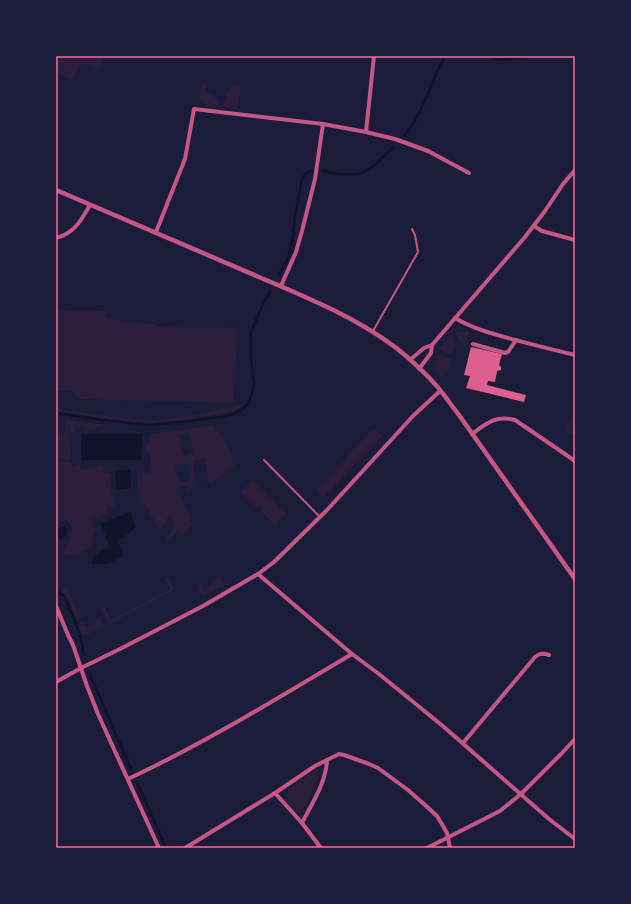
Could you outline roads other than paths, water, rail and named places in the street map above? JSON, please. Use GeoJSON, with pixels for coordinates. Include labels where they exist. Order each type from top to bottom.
{"type":"FeatureCollection","features":[{"type":"Feature","properties":{"kind":"street"},"geometry":{"type":"LineString","coordinates":[[366,132],[374,56]]}},
{"type":"Feature","properties":{"kind":"street"},"geometry":{"type":"LineString","coordinates":[[156,232],[185,159],[194,110],[323,124],[366,132],[395,139],[428,151],[468,173]]}},
{"type":"Feature","properties":{"kind":"street"},"geometry":{"type":"LineString","coordinates":[[282,286],[296,252],[302,231],[315,179],[323,124]]}},
{"type":"Feature","properties":{"kind":"street"},"geometry":{"type":"LineString","coordinates":[[419,368],[431,354],[432,346],[534,226],[557,192],[575,170]]}},
{"type":"Feature","properties":{"kind":"street"},"geometry":{"type":"LineString","coordinates":[[56,190],[282,286],[338,312],[396,348],[434,383],[575,579]]}},
{"type":"Feature","properties":{"kind":"street"},"geometry":{"type":"LineString","coordinates":[[56,238],[72,230],[82,220],[90,205]]}},
{"type":"Feature","properties":{"kind":"street"},"geometry":{"type":"LineString","coordinates":[[534,226],[542,232],[575,240]]}},
{"type":"Feature","properties":{"kind":"street"},"geometry":{"type":"LineString","coordinates":[[455,318],[472,328],[575,355]]}},
{"type":"Feature","properties":{"kind":"street"},"geometry":{"type":"LineString","coordinates":[[473,344],[505,353],[508,352],[516,340]]}},
{"type":"Feature","properties":{"kind":"street"},"geometry":{"type":"LineString","coordinates":[[410,360],[424,348],[432,346]]}},
{"type":"Feature","properties":{"kind":"street"},"geometry":{"type":"LineString","coordinates":[[56,682],[198,608],[258,574],[274,562],[320,517],[413,416],[440,391]]}},
{"type":"Feature","properties":{"kind":"street"},"geometry":{"type":"LineString","coordinates":[[472,434],[494,419],[508,418],[515,420],[575,461]]}},
{"type":"Feature","properties":{"kind":"street"},"geometry":{"type":"LineString","coordinates":[[258,574],[352,654],[398,689],[521,794],[549,820],[575,839]]}},
{"type":"Feature","properties":{"kind":"street"},"geometry":{"type":"LineString","coordinates":[[56,606],[70,637],[98,714],[159,848]]}},
{"type":"Feature","properties":{"kind":"street"},"geometry":{"type":"LineString","coordinates":[[128,779],[164,762],[214,735],[352,654]]}},
{"type":"Feature","properties":{"kind":"street"},"geometry":{"type":"LineString","coordinates":[[463,744],[535,657],[539,654],[549,654]]}},
{"type":"Feature","properties":{"kind":"street"},"geometry":{"type":"LineString","coordinates":[[427,848],[500,811],[521,794],[562,754],[575,739]]}},
{"type":"Feature","properties":{"kind":"street"},"geometry":{"type":"LineString","coordinates":[[185,848],[275,793],[315,766],[341,754],[378,768],[408,790],[437,816],[446,833],[450,848]]}},
{"type":"Feature","properties":{"kind":"street"},"geometry":{"type":"LineString","coordinates":[[302,823],[324,779],[327,760]]}},
{"type":"Feature","properties":{"kind":"street"},"geometry":{"type":"LineString","coordinates":[[275,793],[302,823],[321,848]]}},
{"type":"Feature","properties":{"kind":"lane"},"geometry":{"type":"LineString","coordinates":[[372,332],[418,252],[415,235],[412,229]]}},
{"type":"Feature","properties":{"kind":"lane"},"geometry":{"type":"LineString","coordinates":[[264,460],[320,517]]}},
{"type":"Feature","properties":{"kind":"waterway"},"geometry":{"type":"LineString","coordinates":[[403,137],[422,108],[445,56]]}},
{"type":"Feature","properties":{"kind":"waterway"},"geometry":{"type":"LineString","coordinates":[[488,56],[501,60],[532,56]]}},
{"type":"Feature","properties":{"kind":"waterway"},"geometry":{"type":"LineString","coordinates":[[322,171],[338,174],[354,174],[364,172],[394,147]]}},
{"type":"Feature","properties":{"kind":"waterway"},"geometry":{"type":"LineString","coordinates":[[279,275],[289,256],[302,179],[306,174],[312,171]]}},
{"type":"Feature","properties":{"kind":"waterway"},"geometry":{"type":"LineString","coordinates":[[56,413],[149,425],[221,417],[234,414],[244,408],[250,401],[254,384],[251,357],[251,333],[260,310],[270,292]]}},
{"type":"Feature","properties":{"kind":"waterway"},"geometry":{"type":"LineString","coordinates":[[56,592],[63,595],[66,599],[80,634],[84,655]]}},
{"type":"Feature","properties":{"kind":"waterway"},"geometry":{"type":"LineString","coordinates":[[91,677],[131,769]]}},
{"type":"Feature","properties":{"kind":"waterway"},"geometry":{"type":"LineString","coordinates":[[137,782],[166,848]]}}]}
